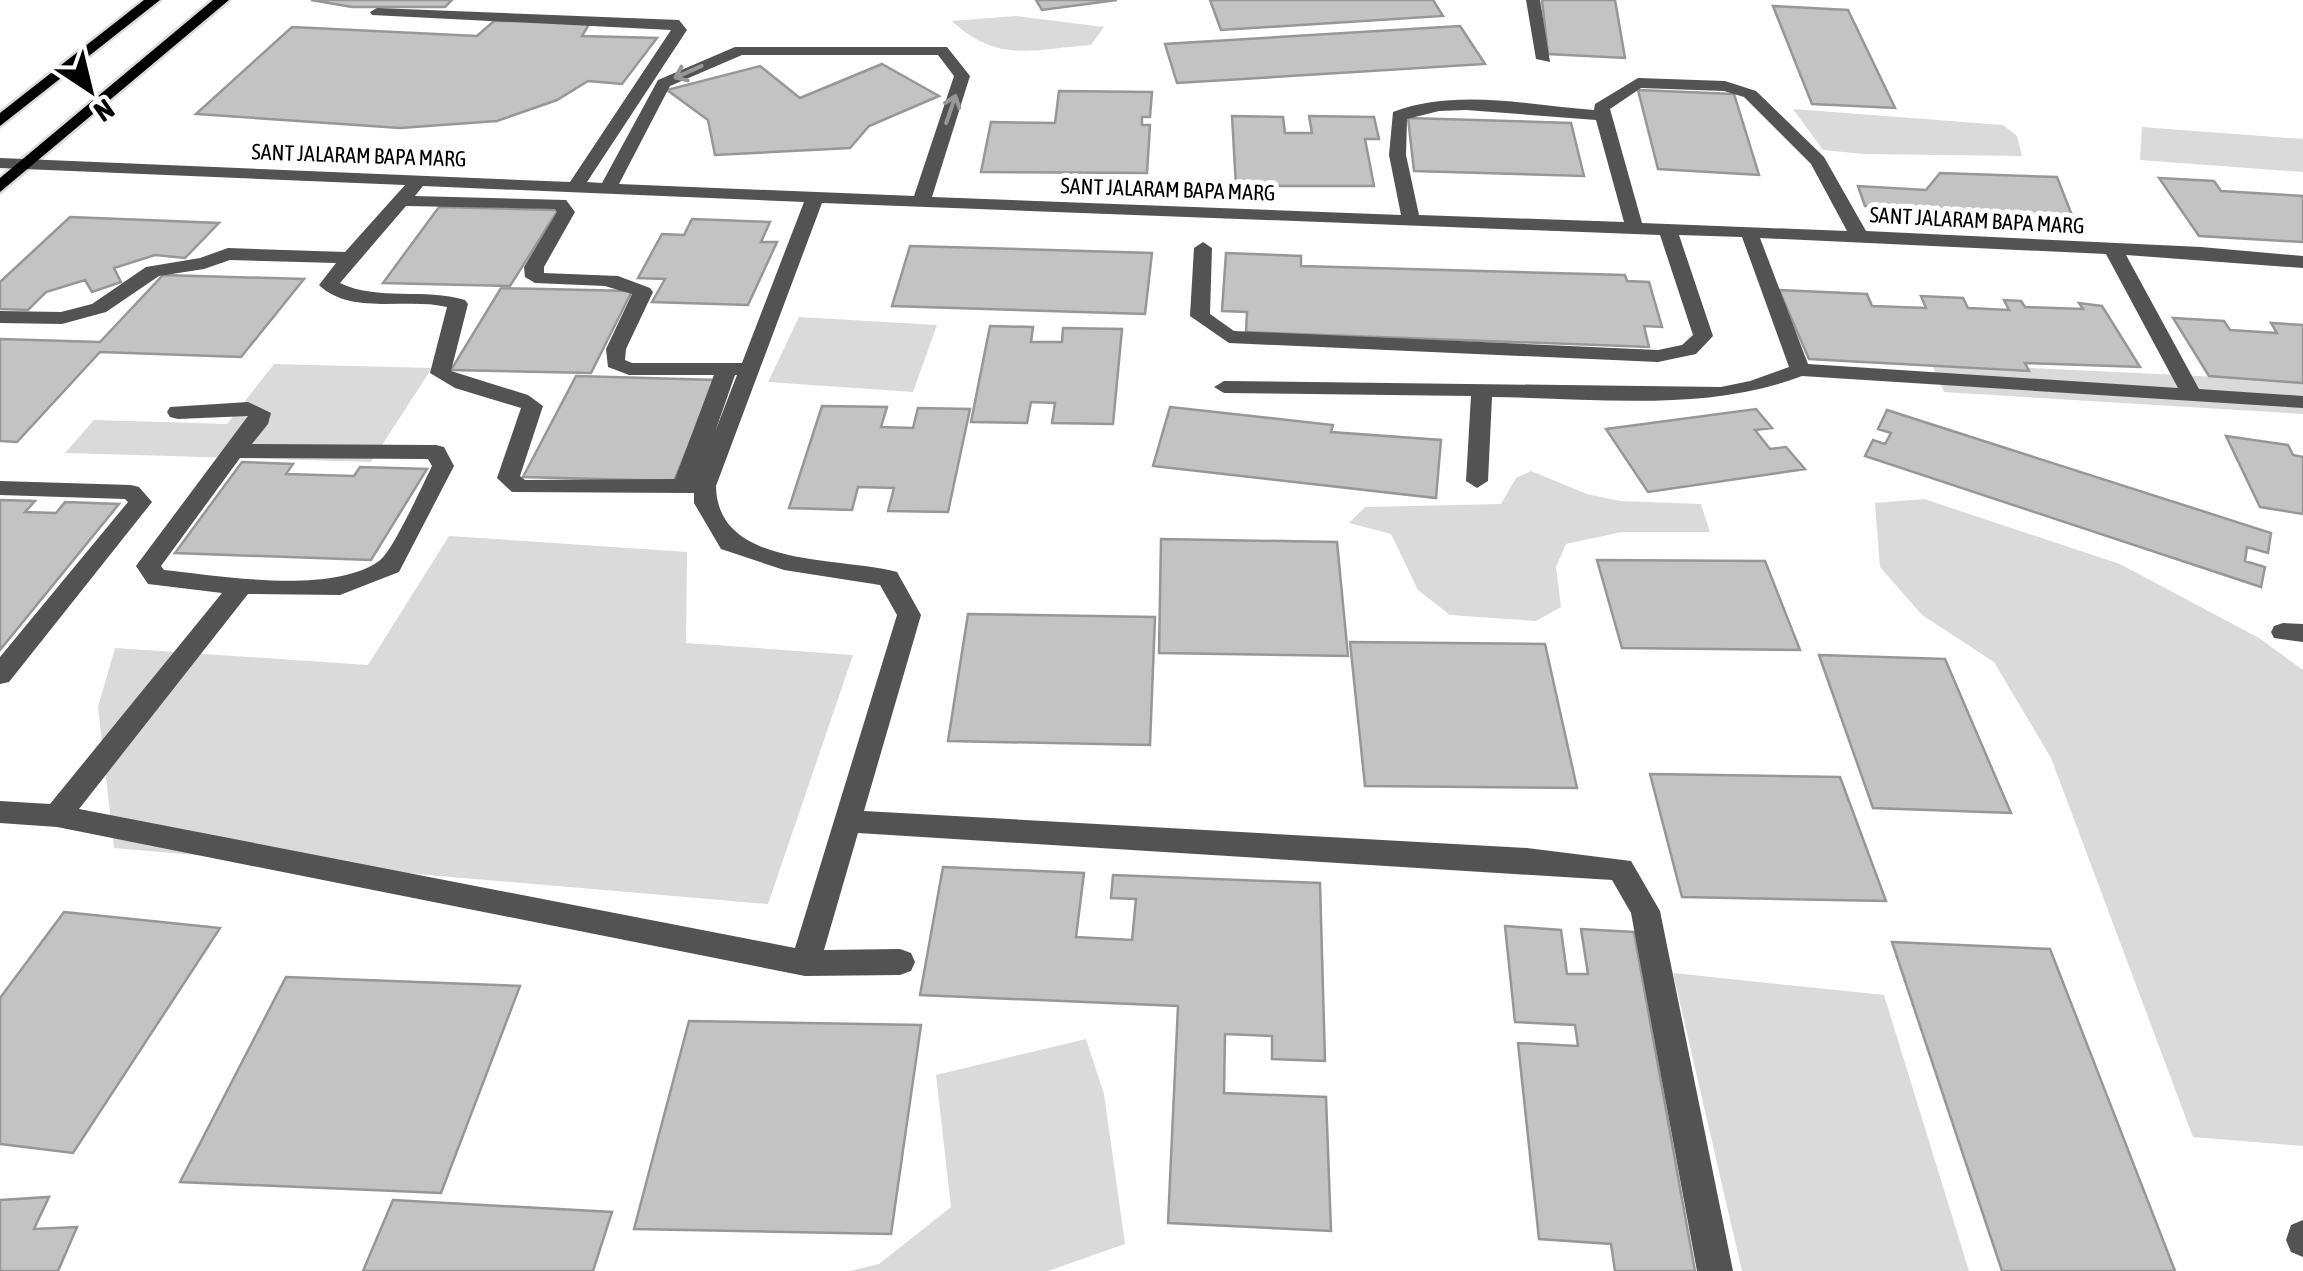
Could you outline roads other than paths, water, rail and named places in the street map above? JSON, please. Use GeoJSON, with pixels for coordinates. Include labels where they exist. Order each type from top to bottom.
{"type":"FeatureCollection","features":[{"type":"Feature","properties":{"kind":"main road"},"geometry":{"type":"LineString","coordinates":[[0,121],[152,0]]}},
{"type":"Feature","properties":{"kind":"main road"},"geometry":{"type":"LineString","coordinates":[[0,187],[222,0]]}},
{"type":"Feature","properties":{"kind":"street"},"geometry":{"type":"LineString","coordinates":[[1534,0],[1544,59]]}},
{"type":"Feature","properties":{"kind":"street"},"geometry":{"type":"LineString","coordinates":[[377,12],[674,23],[680,30],[574,187]]}},
{"type":"Feature","properties":{"kind":"street"},"geometry":{"type":"LineString","coordinates":[[608,188],[664,84],[740,50],[942,50],[962,76],[921,202]]}},
{"type":"Feature","properties":{"kind":"street"},"geometry":{"type":"LineString","coordinates":[[1636,229],[1603,102],[1638,83],[1725,86],[1750,94],[1818,162],[1860,237]]}},
{"type":"Feature","properties":{"kind":"street"},"geometry":{"type":"LineString","coordinates":[[1410,219],[1398,164],[1396,128],[1399,116],[1410,109],[1443,105],[1604,116]]}},
{"type":"Feature","properties":{"kind":"street","name":"SANT JALARAM BAPA MARG"},"geometry":{"type":"LineString","coordinates":[[0,163],[1749,232],[2113,248],[2303,262]]}},
{"type":"Feature","properties":{"kind":"street"},"geometry":{"type":"LineString","coordinates":[[419,180],[328,284],[343,294],[439,296],[458,304],[440,374],[452,382],[514,394],[532,406],[508,478],[520,487],[695,486]]}},
{"type":"Feature","properties":{"kind":"street"},"geometry":{"type":"LineString","coordinates":[[695,486],[739,369],[815,197]]}},
{"type":"Feature","properties":{"kind":"street"},"geometry":{"type":"LineString","coordinates":[[400,201],[560,204],[566,212],[534,267],[535,277],[552,281],[626,281],[643,292],[616,349],[615,364],[630,368],[739,369]]}},
{"type":"Feature","properties":{"kind":"street"},"geometry":{"type":"LineString","coordinates":[[1203,248],[1200,316],[1230,337],[1658,356],[1690,350],[1703,336],[1668,230]]}},
{"type":"Feature","properties":{"kind":"street"},"geometry":{"type":"LineString","coordinates":[[1749,232],[1800,370]]}},
{"type":"Feature","properties":{"kind":"street"},"geometry":{"type":"LineString","coordinates":[[2113,248],[2192,395]]}},
{"type":"Feature","properties":{"kind":"street"},"geometry":{"type":"LineString","coordinates":[[0,317],[62,318],[81,313],[99,308],[154,272],[204,263],[228,254],[350,258]]}},
{"type":"Feature","properties":{"kind":"street"},"geometry":{"type":"LineString","coordinates":[[1224,387],[1721,393],[1754,387],[1800,370],[2303,402]]}},
{"type":"Feature","properties":{"kind":"street"},"geometry":{"type":"LineString","coordinates":[[1477,482],[1482,390]]}},
{"type":"Feature","properties":{"kind":"street"},"geometry":{"type":"LineString","coordinates":[[178,412],[248,409],[260,414],[257,424],[234,451],[148,566],[157,578],[241,586],[340,587],[391,566],[443,466],[436,452],[234,451]]}},
{"type":"Feature","properties":{"kind":"street"},"geometry":{"type":"LineString","coordinates":[[695,486],[729,543],[784,562],[888,578],[909,615],[804,962]]}},
{"type":"Feature","properties":{"kind":"street"},"geometry":{"type":"LineString","coordinates":[[0,488],[130,492],[141,502],[0,675]]}},
{"type":"Feature","properties":{"kind":"street"},"geometry":{"type":"LineString","coordinates":[[58,816],[241,586]]}},
{"type":"Feature","properties":{"kind":"street"},"geometry":{"type":"LineString","coordinates":[[0,812],[58,816],[804,962],[900,962]]}},
{"type":"Feature","properties":{"kind":"street"},"geometry":{"type":"LineString","coordinates":[[848,822],[1621,869],[1645,911],[1715,1271]]}}]}
